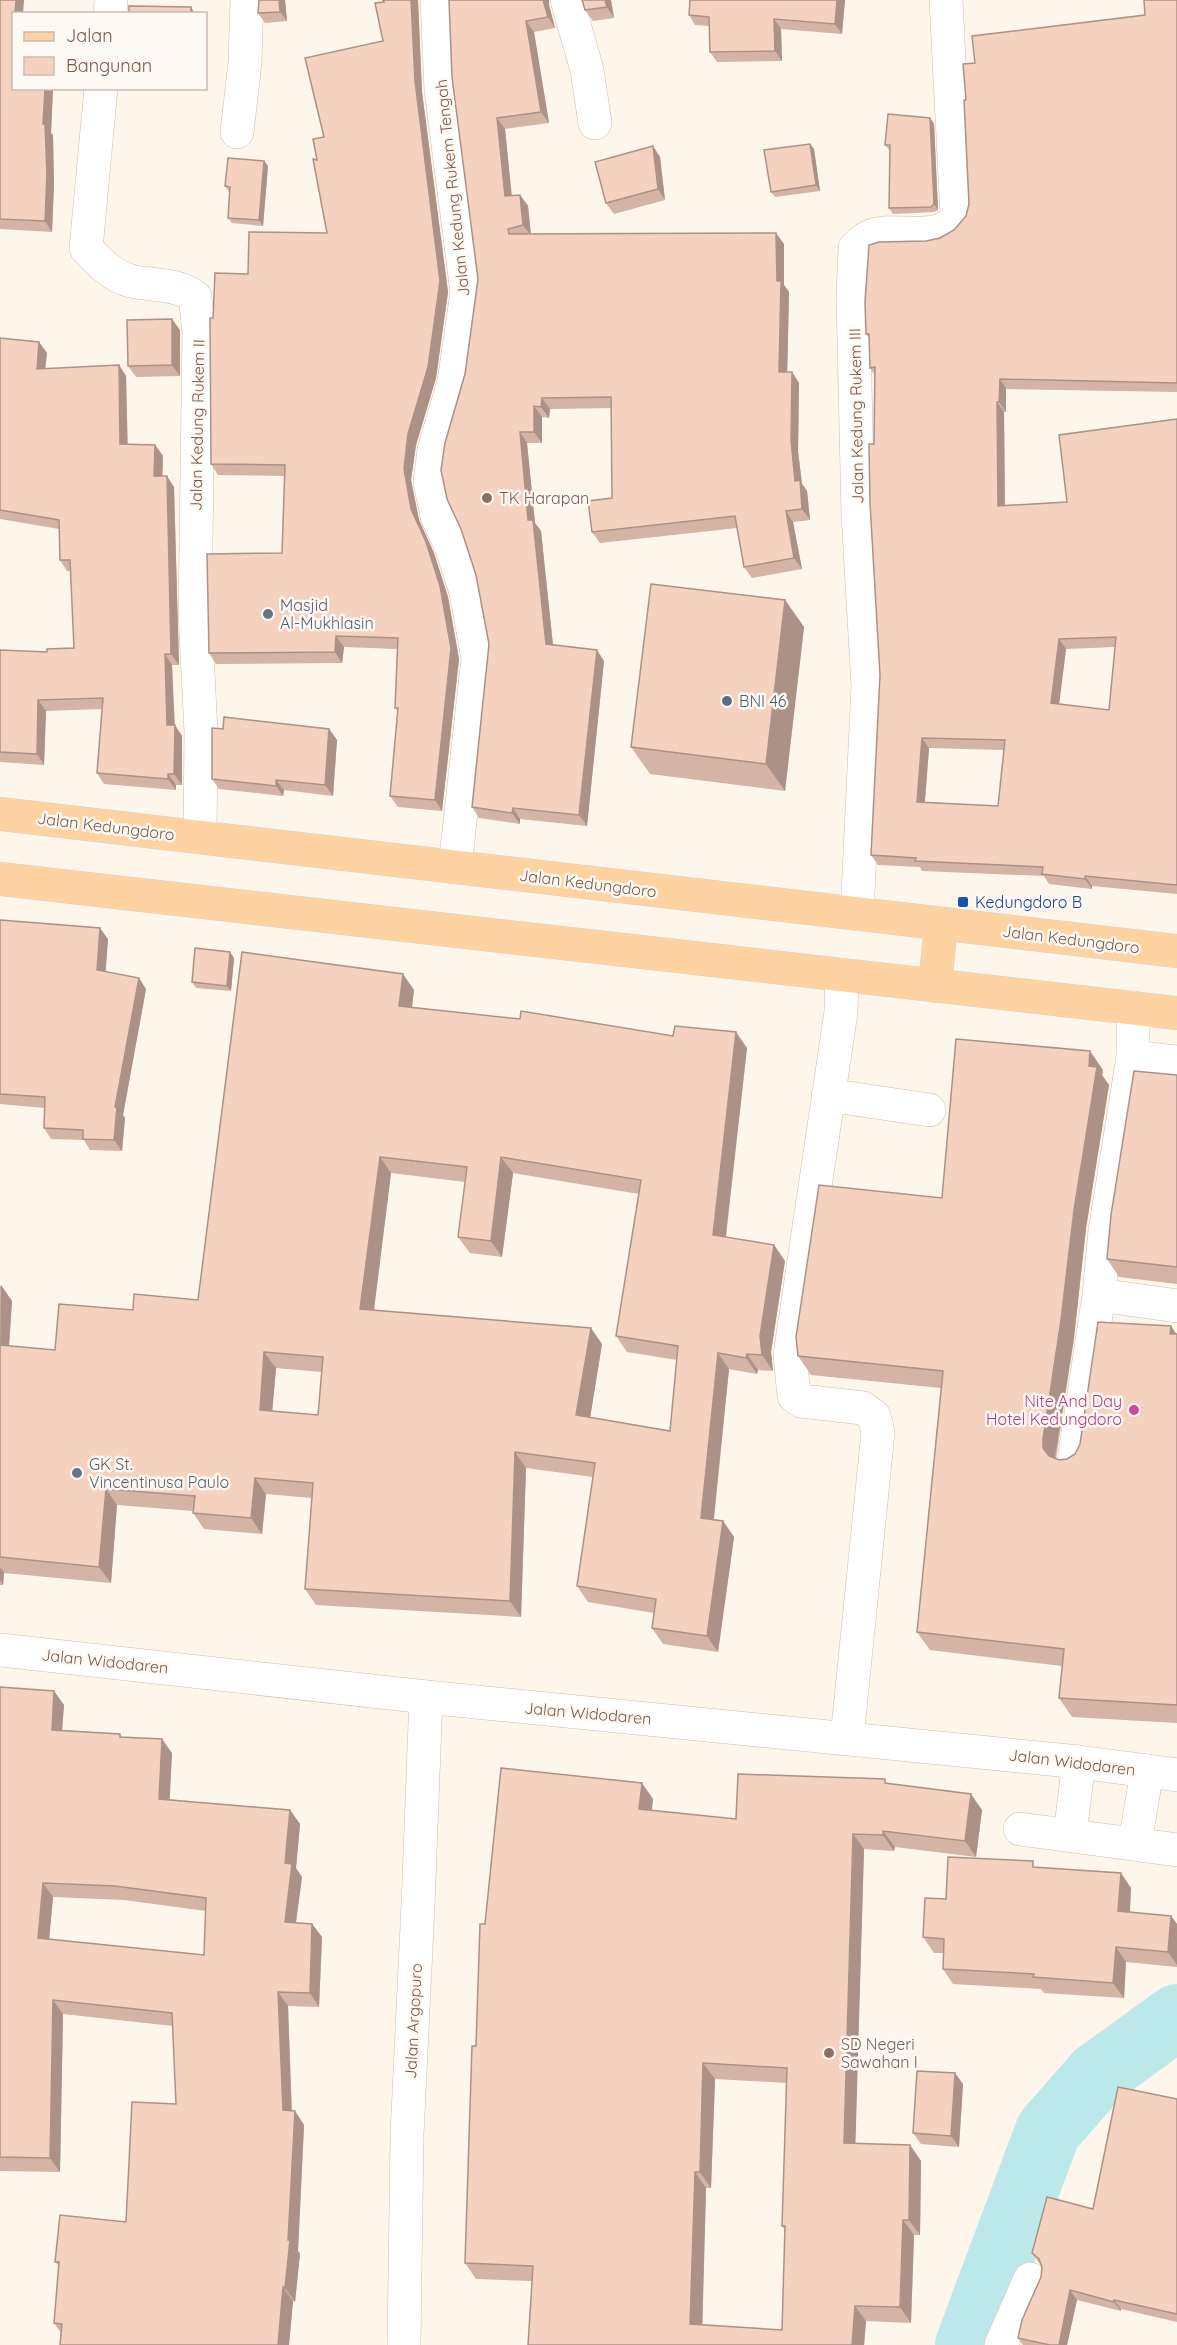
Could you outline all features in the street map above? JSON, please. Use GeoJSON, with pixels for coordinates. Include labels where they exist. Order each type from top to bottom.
{"type":"FeatureCollection","features":[{"type":"Feature","properties":{"kind":"main road","name":"Jalan Kedungdoro"},"geometry":{"type":"LineString","coordinates":[[0,814],[1177,951]]}},
{"type":"Feature","properties":{"kind":"main road"},"geometry":{"type":"LineString","coordinates":[[0,879],[1177,1013]]}},
{"type":"Feature","properties":{"kind":"main road"},"geometry":{"type":"LineString","coordinates":[[935,986],[940,924]]}},
{"type":"Feature","properties":{"kind":"street"},"geometry":{"type":"LineString","coordinates":[[237,132],[245,62],[247,0]]}},
{"type":"Feature","properties":{"kind":"street","name":"Jalan Kedung Rukem Tengah"},"geometry":{"type":"LineString","coordinates":[[437,0],[441,90],[467,292],[454,382],[436,440],[430,482],[437,516],[451,546],[466,592],[478,658],[455,867]]}},
{"type":"Feature","properties":{"kind":"street"},"geometry":{"type":"LineString","coordinates":[[567,0],[587,70],[595,123]]}},
{"type":"Feature","properties":{"kind":"street","name":"Jalan Kedung Rukem III"},"geometry":{"type":"LineString","coordinates":[[857,914],[868,686],[858,514],[855,248],[863,240],[876,234],[940,231],[954,224],[957,215],[946,0]]}},
{"type":"Feature","properties":{"kind":"street","name":"Jalan Kedung Rukem II"},"geometry":{"type":"LineString","coordinates":[[101,90],[86,248],[107,270],[130,280],[185,289],[195,297],[199,332],[195,614],[201,732],[200,837]]}},
{"type":"Feature","properties":{"kind":"street"},"geometry":{"type":"LineString","coordinates":[[842,975],[841,1012],[790,1355],[794,1396],[801,1401],[863,1408],[874,1416],[878,1432],[847,1738]]}},
{"type":"Feature","properties":{"kind":"street"},"geometry":{"type":"LineString","coordinates":[[1074,1460],[1099,1295],[1105,1232],[1133,1058],[1133,1008]]}},
{"type":"Feature","properties":{"kind":"street"},"geometry":{"type":"LineString","coordinates":[[1133,1058],[1177,1062]]}},
{"type":"Feature","properties":{"kind":"street"},"geometry":{"type":"LineString","coordinates":[[828,1095],[929,1110]]}},
{"type":"Feature","properties":{"kind":"street"},"geometry":{"type":"LineString","coordinates":[[1099,1295],[1177,1306]]}},
{"type":"Feature","properties":{"kind":"street","name":"Jalan Widodaren"},"geometry":{"type":"LineString","coordinates":[[0,1650],[426,1697],[1079,1762],[1162,1773]]}},
{"type":"Feature","properties":{"kind":"street","name":"Jalan Argopuro"},"geometry":{"type":"LineString","coordinates":[[404,2345],[407,2135],[426,1697]]}},
{"type":"Feature","properties":{"kind":"street"},"geometry":{"type":"LineString","coordinates":[[1070,1834],[1079,1762]]}},
{"type":"Feature","properties":{"kind":"street"},"geometry":{"type":"LineString","coordinates":[[1134,1843],[1162,1773]]}},
{"type":"Feature","properties":{"kind":"street"},"geometry":{"type":"LineString","coordinates":[[1020,1829],[1177,1850]]}},
{"type":"Feature","properties":{"kind":"street"},"geometry":{"type":"LineString","coordinates":[[1001,2345],[1030,2279]]}},
{"type":"Feature","properties":{"kind":"building"},"geometry":{"type":"Polygon","coordinates":[[[0,0],[16,0],[15,12],[12,12],[12,90],[45,90],[43,124],[45,124],[47,174],[45,221],[0,219],[0,0]]]}},
{"type":"Feature","properties":{"kind":"building"},"geometry":{"type":"Polygon","coordinates":[[[259,0],[279,0],[280,12],[258,13],[259,0]]]}},
{"type":"Feature","properties":{"kind":"building"},"geometry":{"type":"Polygon","coordinates":[[[383,0],[411,0],[415,81],[440,281],[428,367],[408,434],[404,469],[411,509],[426,542],[440,586],[451,648],[435,800],[390,796],[398,708],[395,708],[398,638],[336,636],[335,652],[209,653],[207,554],[282,553],[285,465],[211,464],[210,318],[213,318],[215,273],[248,274],[249,232],[327,233],[313,159],[317,160],[313,139],[324,137],[305,58],[383,41],[375,3],[384,2],[383,0]]]}},
{"type":"Feature","properties":{"kind":"building"},"geometry":{"type":"Polygon","coordinates":[[[449,0],[543,0],[548,17],[526,21],[541,112],[497,118],[505,196],[520,195],[523,225],[508,229],[509,234],[776,233],[777,281],[781,281],[779,372],[792,372],[791,440],[795,481],[800,480],[802,509],[786,511],[794,558],[744,567],[735,516],[592,532],[588,501],[612,498],[611,397],[542,398],[541,407],[534,406],[534,432],[520,432],[528,520],[533,520],[546,644],[597,650],[579,815],[513,808],[512,813],[472,807],[489,644],[476,575],[461,529],[447,499],[441,470],[445,443],[465,374],[478,279],[452,77],[449,0]]]}},
{"type":"Feature","properties":{"kind":"building"},"geometry":{"type":"Polygon","coordinates":[[[582,0],[605,0],[607,7],[585,10],[582,0]]]}},
{"type":"Feature","properties":{"kind":"building"},"geometry":{"type":"Polygon","coordinates":[[[690,0],[837,0],[835,24],[774,19],[775,51],[710,52],[709,17],[689,15],[690,0]]]}},
{"type":"Feature","properties":{"kind":"building"},"geometry":{"type":"Polygon","coordinates":[[[1144,0],[1177,0],[1177,383],[1000,379],[999,402],[997,402],[998,506],[1067,502],[1059,435],[1177,419],[1177,885],[1042,874],[1043,867],[915,861],[916,858],[871,855],[880,675],[870,503],[869,444],[874,444],[875,367],[870,368],[869,334],[866,334],[865,302],[869,245],[879,242],[926,241],[940,238],[954,230],[966,216],[969,204],[963,64],[975,63],[972,36],[1145,15],[1144,0]],[[1116,637],[1059,639],[1051,703],[1109,710],[1116,637]],[[922,738],[917,802],[998,806],[1005,740],[922,738]]]}},
{"type":"Feature","properties":{"kind":"building"},"geometry":{"type":"Polygon","coordinates":[[[129,6],[191,7],[191,12],[129,12],[129,6]]]}},
{"type":"Feature","properties":{"kind":"building"},"geometry":{"type":"Polygon","coordinates":[[[888,114],[930,118],[934,204],[931,207],[889,208],[890,145],[885,145],[888,114]]]}},
{"type":"Feature","properties":{"kind":"building"},"geometry":{"type":"Polygon","coordinates":[[[810,144],[816,185],[771,192],[764,150],[810,144]]]}},
{"type":"Feature","properties":{"kind":"building"},"geometry":{"type":"Polygon","coordinates":[[[653,146],[658,189],[606,203],[595,162],[653,146]]]}},
{"type":"Feature","properties":{"kind":"building"},"geometry":{"type":"Polygon","coordinates":[[[228,158],[264,161],[259,220],[228,218],[230,187],[225,186],[228,158]]]}},
{"type":"Feature","properties":{"kind":"building"},"geometry":{"type":"Polygon","coordinates":[[[172,319],[172,365],[128,366],[127,320],[172,319]]]}},
{"type":"Feature","properties":{"kind":"building"},"geometry":{"type":"Polygon","coordinates":[[[0,338],[39,342],[37,369],[119,365],[120,444],[155,445],[154,476],[167,476],[171,654],[165,654],[167,725],[175,725],[174,774],[168,774],[168,779],[97,773],[103,698],[38,700],[37,754],[0,752],[0,650],[47,652],[47,649],[74,648],[70,560],[60,560],[59,520],[0,510],[0,338]]]}},
{"type":"Feature","properties":{"kind":"building","name":"BNI 46"},"geometry":{"type":"Polygon","coordinates":[[[651,584],[785,600],[766,764],[631,747],[651,584]]]}},
{"type":"Feature","properties":{"kind":"building"},"geometry":{"type":"Polygon","coordinates":[[[224,717],[329,729],[325,785],[276,780],[276,786],[212,779],[212,728],[223,729],[224,717]]]}},
{"type":"Feature","properties":{"kind":"building"},"geometry":{"type":"Polygon","coordinates":[[[0,920],[100,928],[97,970],[139,978],[115,1107],[117,1107],[114,1140],[83,1139],[83,1130],[44,1128],[45,1097],[0,1094],[0,920]]]}},
{"type":"Feature","properties":{"kind":"building"},"geometry":{"type":"Polygon","coordinates":[[[195,948],[230,952],[227,986],[192,982],[195,948]]]}},
{"type":"Feature","properties":{"kind":"building"},"geometry":{"type":"Polygon","coordinates":[[[242,952],[403,974],[399,1006],[520,1019],[521,1011],[673,1036],[675,1026],[736,1032],[713,1235],[774,1245],[760,1336],[762,1355],[747,1354],[746,1358],[718,1353],[701,1518],[723,1521],[707,1636],[652,1628],[656,1599],[577,1586],[595,1463],[515,1452],[510,1601],[305,1589],[313,1483],[255,1478],[251,1518],[193,1513],[195,1496],[106,1489],[99,1567],[0,1557],[0,1345],[55,1350],[59,1304],[133,1310],[134,1294],[198,1300],[242,952]],[[380,1157],[360,1309],[591,1328],[576,1415],[670,1431],[678,1346],[616,1336],[641,1180],[501,1157],[491,1241],[458,1237],[467,1167],[380,1157]],[[264,1352],[260,1410],[318,1415],[323,1357],[264,1352]]]}},
{"type":"Feature","properties":{"kind":"building"},"geometry":{"type":"Polygon","coordinates":[[[956,1039],[1090,1051],[1089,1066],[1097,1067],[1074,1210],[1043,1448],[1049,1456],[1059,1460],[1067,1459],[1075,1454],[1080,1444],[1098,1322],[1171,1326],[1170,1334],[1177,1334],[1177,1705],[1059,1698],[1064,1649],[917,1632],[943,1371],[798,1356],[796,1337],[819,1185],[942,1198],[956,1039]]]}},
{"type":"Feature","properties":{"kind":"building"},"geometry":{"type":"Polygon","coordinates":[[[1134,1071],[1177,1075],[1177,1267],[1107,1259],[1111,1215],[1134,1071]]]}},
{"type":"Feature","properties":{"kind":"building"},"geometry":{"type":"Polygon","coordinates":[[[0,1687],[54,1691],[52,1730],[162,1739],[159,1799],[290,1810],[285,1863],[292,1864],[285,1922],[312,1924],[310,1993],[278,1992],[283,2110],[295,2111],[288,2240],[290,2240],[278,2345],[60,2345],[62,2324],[54,2323],[59,2262],[55,2262],[60,2215],[126,2222],[132,2102],[176,2104],[172,2013],[53,2000],[50,2158],[0,2157],[0,1687]],[[43,1883],[38,1938],[204,1955],[206,1898],[115,1886],[43,1883]]]}},
{"type":"Feature","properties":{"kind":"building"},"geometry":{"type":"Polygon","coordinates":[[[501,1768],[642,1783],[639,1809],[736,1819],[738,1774],[885,1779],[885,1783],[971,1794],[965,1841],[883,1831],[883,1835],[853,1834],[844,2143],[910,2145],[909,2220],[903,2220],[900,2307],[855,2306],[852,2345],[528,2345],[533,2266],[465,2263],[472,2046],[476,2046],[480,1924],[485,1924],[501,1768]],[[703,2063],[700,2172],[695,2172],[690,2324],[782,2330],[785,2226],[782,2226],[787,2068],[703,2063]]]}},
{"type":"Feature","properties":{"kind":"building"},"geometry":{"type":"Polygon","coordinates":[[[948,1857],[1033,1861],[1033,1867],[1121,1873],[1118,1911],[1171,1916],[1168,1952],[1116,1947],[1113,1983],[1033,1977],[1034,1974],[943,1969],[944,1939],[923,1937],[925,1898],[946,1899],[948,1857]]]}},
{"type":"Feature","properties":{"kind":"building"},"geometry":{"type":"Polygon","coordinates":[[[917,2071],[955,2073],[951,2136],[913,2133],[917,2071]]]}},
{"type":"Feature","properties":{"kind":"building"},"geometry":{"type":"Polygon","coordinates":[[[1118,2087],[1177,2099],[1177,2314],[1114,2300],[1114,2302],[1070,2290],[1059,2345],[1018,2338],[1022,2320],[1041,2277],[1042,2267],[1039,2259],[1032,2253],[1047,2197],[1093,2209],[1118,2087]]]}},
{"type":"Feature","properties":{"kind":"waterway"},"geometry":{"type":"LineString","coordinates":[[968,2345],[1048,2131],[1097,2075],[1177,2017]]}},
{"type":"Feature","properties":{"kind":"place","name":"TK Harapan"},"geometry":{"type":"Point","coordinates":[487,498]}},
{"type":"Feature","properties":{"kind":"place","name":"Masjid Al-Mukhlasin"},"geometry":{"type":"Point","coordinates":[268,614]}},
{"type":"Feature","properties":{"kind":"place","name":"BNI 46"},"geometry":{"type":"Point","coordinates":[727,701]}},
{"type":"Feature","properties":{"kind":"place","name":"Kedungdoro B"},"geometry":{"type":"Point","coordinates":[963,902]}},
{"type":"Feature","properties":{"kind":"place","name":"Nite And Day Hotel Kedungdoro"},"geometry":{"type":"Point","coordinates":[1134,1410]}},
{"type":"Feature","properties":{"kind":"place","name":"GK St. Vincentinusa Paulo"},"geometry":{"type":"Point","coordinates":[77,1473]}},
{"type":"Feature","properties":{"kind":"place","name":"SD Negeri Sawahan I"},"geometry":{"type":"Point","coordinates":[829,2053]}}]}
